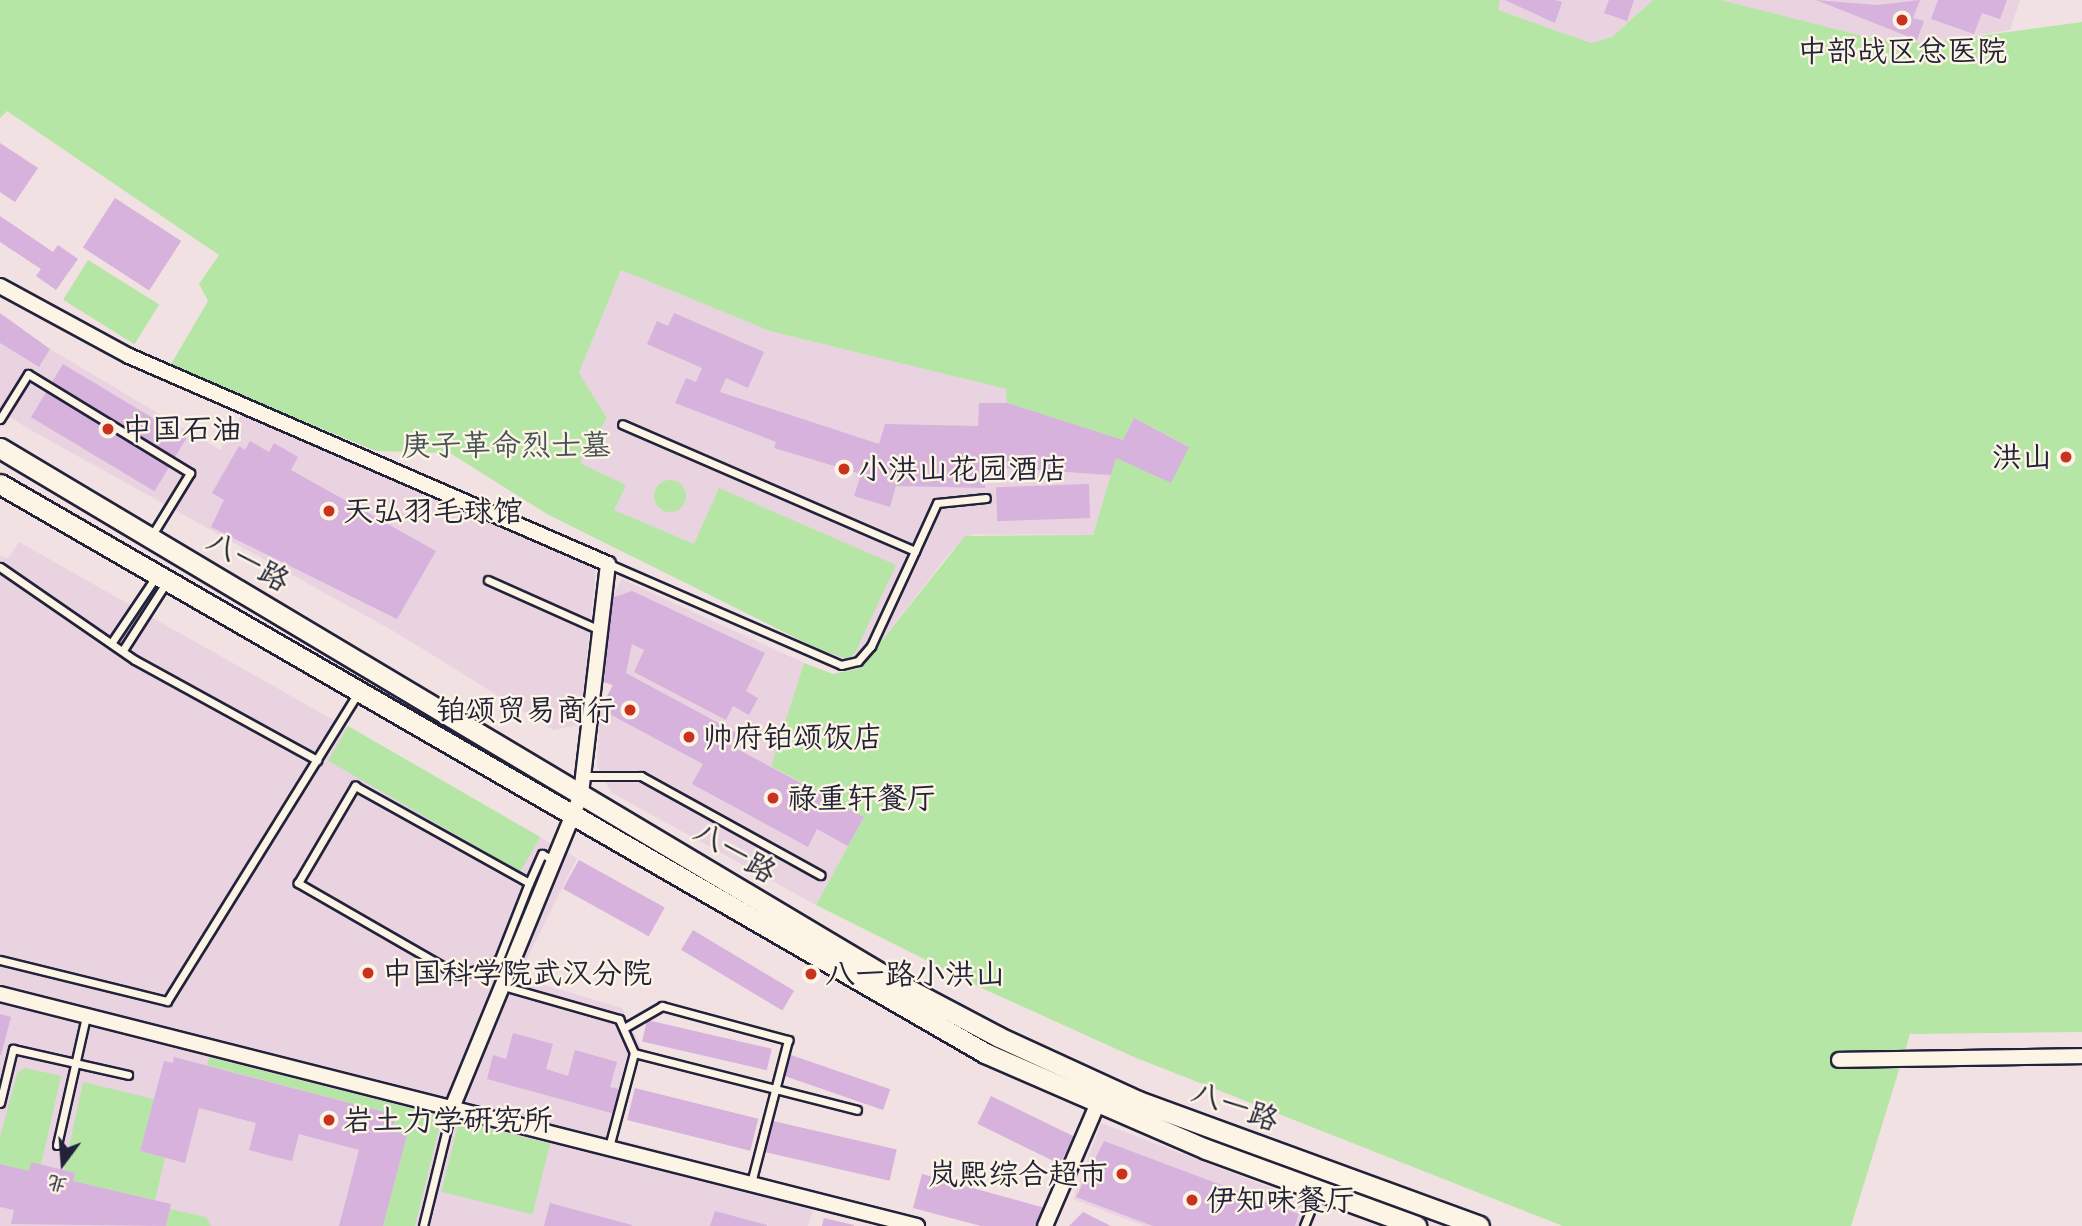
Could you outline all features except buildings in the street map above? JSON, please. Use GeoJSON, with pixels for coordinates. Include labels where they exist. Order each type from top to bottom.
{"type":"FeatureCollection","features":[{"type":"Feature","properties":{"kind":"main road","name":"八一路"},"geometry":{"type":"LineString","coordinates":[[0,448],[897,983],[1045,1059],[1173,1115],[1479,1226]]}},
{"type":"Feature","properties":{"kind":"main road","name":"八一路"},"geometry":{"type":"LineString","coordinates":[[0,484],[361,688],[581,794],[962,1041],[1097,1105],[1416,1226]]}},
{"type":"Feature","properties":{"kind":"street"},"geometry":{"type":"LineString","coordinates":[[0,286],[129,356],[608,564],[581,794],[556,861],[452,1108]]}},
{"type":"Feature","properties":{"kind":"street"},"geometry":{"type":"LineString","coordinates":[[0,994],[913,1226]]}},
{"type":"Feature","properties":{"kind":"street"},"geometry":{"type":"LineString","coordinates":[[1839,1060],[2082,1056]]}},
{"type":"Feature","properties":{"kind":"street"},"geometry":{"type":"LineString","coordinates":[[1045,1226],[1097,1105]]}},
{"type":"Feature","properties":{"kind":"lane"},"geometry":{"type":"LineString","coordinates":[[0,419],[28,374],[190,473],[149,539]]}},
{"type":"Feature","properties":{"kind":"lane"},"geometry":{"type":"LineString","coordinates":[[622,424],[915,551]]}},
{"type":"Feature","properties":{"kind":"lane"},"geometry":{"type":"LineString","coordinates":[[608,564],[841,665],[858,661],[871,646],[937,503],[986,498]]}},
{"type":"Feature","properties":{"kind":"lane"},"geometry":{"type":"LineString","coordinates":[[0,566],[123,650],[317,760]]}},
{"type":"Feature","properties":{"kind":"lane"},"geometry":{"type":"LineString","coordinates":[[113,642],[163,577]]}},
{"type":"Feature","properties":{"kind":"lane"},"geometry":{"type":"LineString","coordinates":[[123,650],[163,577]]}},
{"type":"Feature","properties":{"kind":"lane"},"geometry":{"type":"LineString","coordinates":[[488,580],[600,630]]}},
{"type":"Feature","properties":{"kind":"lane"},"geometry":{"type":"LineString","coordinates":[[0,960],[167,1001],[361,688]]}},
{"type":"Feature","properties":{"kind":"lane"},"geometry":{"type":"LineString","coordinates":[[581,794],[641,776],[820,875]]}},
{"type":"Feature","properties":{"kind":"lane"},"geometry":{"type":"LineString","coordinates":[[528,883],[355,786],[298,883],[458,975],[499,958],[542,854],[556,861]]}},
{"type":"Feature","properties":{"kind":"lane"},"geometry":{"type":"LineString","coordinates":[[503,986],[614,1016],[624,1028],[634,1054],[609,1148]]}},
{"type":"Feature","properties":{"kind":"lane"},"geometry":{"type":"LineString","coordinates":[[624,1028],[662,1006],[788,1040],[751,1184]]}},
{"type":"Feature","properties":{"kind":"lane"},"geometry":{"type":"LineString","coordinates":[[57,1145],[86,1016]]}},
{"type":"Feature","properties":{"kind":"lane"},"geometry":{"type":"LineString","coordinates":[[0,1103],[13,1049],[128,1075]]}},
{"type":"Feature","properties":{"kind":"lane"},"geometry":{"type":"LineString","coordinates":[[634,1054],[857,1110]]}},
{"type":"Feature","properties":{"kind":"lane"},"geometry":{"type":"LineString","coordinates":[[423,1226],[452,1108]]}},
{"type":"Feature","properties":{"kind":"lane"},"geometry":{"type":"LineString","coordinates":[[1304,1226],[1318,1190]]}},
{"type":"Feature","properties":{"kind":"shaded area"},"geometry":{"type":"Polygon","coordinates":[[[1500,0],[1653,0],[1612,37],[1591,43],[1497,10],[1500,0]]]}},
{"type":"Feature","properties":{"kind":"shaded area","name":"中部战区总医院"},"geometry":{"type":"Polygon","coordinates":[[[1721,0],[2020,0],[2010,30],[1927,43],[1883,41],[1721,0]]]}},
{"type":"Feature","properties":{"kind":"shaded area","name":"小洪山花园酒店"},"geometry":{"type":"Polygon","coordinates":[[[621,270],[770,331],[1007,389],[1122,439],[1134,418],[1189,447],[1171,483],[1116,459],[1093,535],[972,534],[952,550],[860,668],[547,514],[607,418],[579,374],[621,270]]]}},
{"type":"Feature","properties":{"kind":"shaded area"},"geometry":{"type":"Polygon","coordinates":[[[0,343],[38,367],[50,349],[220,450],[242,414],[596,568],[580,725],[553,730],[395,632],[27,428],[0,410],[0,343]]]}},
{"type":"Feature","properties":{"kind":"shaded area","name":"中国科学院武汉分院"},"geometry":{"type":"Polygon","coordinates":[[[19,542],[577,858],[518,977],[622,1008],[642,1049],[617,1139],[818,1192],[808,1226],[0,1226],[0,556],[8,558],[19,542]]]}},
{"type":"Feature","properties":{"kind":"shaded area","name":"帅府铂颂饭店"},"geometry":{"type":"Polygon","coordinates":[[[622,579],[804,663],[771,766],[864,817],[816,905],[612,793],[597,766],[600,709],[613,686],[604,682],[612,598],[622,579]]]}},
{"type":"Feature","properties":{"kind":"shaded area"},"geometry":{"type":"Polygon","coordinates":[[[1101,1123],[1308,1202],[1299,1226],[1144,1226],[1073,1199],[1101,1123]]]}},
{"type":"Feature","properties":{"kind":"green space","name":"庚子革命烈士墓"},"geometry":{"type":"Polygon","coordinates":[[[0,0],[1500,0],[1498,10],[1591,43],[1612,37],[1653,0],[1721,0],[1883,41],[1927,43],[2082,22],[2082,1032],[1910,1034],[1851,1226],[1563,1226],[1134,1057],[986,990],[816,905],[864,817],[771,766],[804,663],[833,674],[860,668],[965,536],[1093,535],[1116,458],[1171,483],[1188,446],[1134,418],[1123,440],[1007,403],[1006,389],[770,331],[621,270],[579,373],[607,418],[580,463],[626,485],[614,510],[694,544],[719,488],[896,565],[855,653],[848,659],[820,650],[547,514],[450,453],[376,451],[170,366],[208,301],[199,284],[219,255],[7,111],[0,118],[0,0]]]}},
{"type":"Feature","properties":{"kind":"green space"},"geometry":{"type":"Polygon","coordinates":[[[88,260],[159,305],[134,344],[63,300],[88,260]]]}},
{"type":"Feature","properties":{"kind":"green space"},"geometry":{"type":"Polygon","coordinates":[[[670,480],[681,485],[686,496],[681,507],[670,512],[659,507],[654,496],[659,485],[670,480]]]}},
{"type":"Feature","properties":{"kind":"green space"},"geometry":{"type":"Polygon","coordinates":[[[348,726],[540,837],[520,872],[328,761],[348,726]]]}},
{"type":"Feature","properties":{"kind":"green space"},"geometry":{"type":"Polygon","coordinates":[[[209,1057],[442,1116],[415,1226],[383,1226],[407,1135],[392,1131],[396,1115],[207,1065],[209,1057]]]}},
{"type":"Feature","properties":{"kind":"green space"},"geometry":{"type":"Polygon","coordinates":[[[25,1068],[61,1076],[41,1165],[29,1171],[0,1164],[0,1137],[17,1074],[25,1068]]]}},
{"type":"Feature","properties":{"kind":"green space"},"geometry":{"type":"Polygon","coordinates":[[[83,1082],[154,1099],[140,1151],[165,1158],[155,1200],[73,1181],[75,1173],[64,1170],[83,1082]]]}},
{"type":"Feature","properties":{"kind":"green space"},"geometry":{"type":"Polygon","coordinates":[[[459,1121],[550,1144],[533,1215],[441,1192],[459,1121]]]}},
{"type":"Feature","properties":{"kind":"green space"},"geometry":{"type":"Polygon","coordinates":[[[170,1209],[206,1217],[211,1226],[166,1226],[170,1209]]]}},
{"type":"Feature","properties":{"kind":"place","name":"中部战区总医院"},"geometry":{"type":"Point","coordinates":[1902,20]}},
{"type":"Feature","properties":{"kind":"place","name":"中国石油"},"geometry":{"type":"Point","coordinates":[108,429]}},
{"type":"Feature","properties":{"kind":"place","name":"洪山"},"geometry":{"type":"Point","coordinates":[2066,457]}},
{"type":"Feature","properties":{"kind":"place","name":"小洪山花园酒店"},"geometry":{"type":"Point","coordinates":[844,469]}},
{"type":"Feature","properties":{"kind":"place","name":"天弘羽毛球馆"},"geometry":{"type":"Point","coordinates":[329,511]}},
{"type":"Feature","properties":{"kind":"place","name":"铂颂贸易商行"},"geometry":{"type":"Point","coordinates":[630,710]}},
{"type":"Feature","properties":{"kind":"place","name":"帅府铂颂饭店"},"geometry":{"type":"Point","coordinates":[689,737]}},
{"type":"Feature","properties":{"kind":"place","name":"禄重轩餐厅"},"geometry":{"type":"Point","coordinates":[773,798]}},
{"type":"Feature","properties":{"kind":"place","name":"中国科学院武汉分院"},"geometry":{"type":"Point","coordinates":[368,973]}},
{"type":"Feature","properties":{"kind":"place","name":"八一路小洪山"},"geometry":{"type":"Point","coordinates":[811,974]}},
{"type":"Feature","properties":{"kind":"place","name":"岩土力学研究所"},"geometry":{"type":"Point","coordinates":[329,1120]}},
{"type":"Feature","properties":{"kind":"place","name":"岚熙综合超市"},"geometry":{"type":"Point","coordinates":[1122,1174]}},
{"type":"Feature","properties":{"kind":"place","name":"伊知味餐厅"},"geometry":{"type":"Point","coordinates":[1192,1200]}}]}
